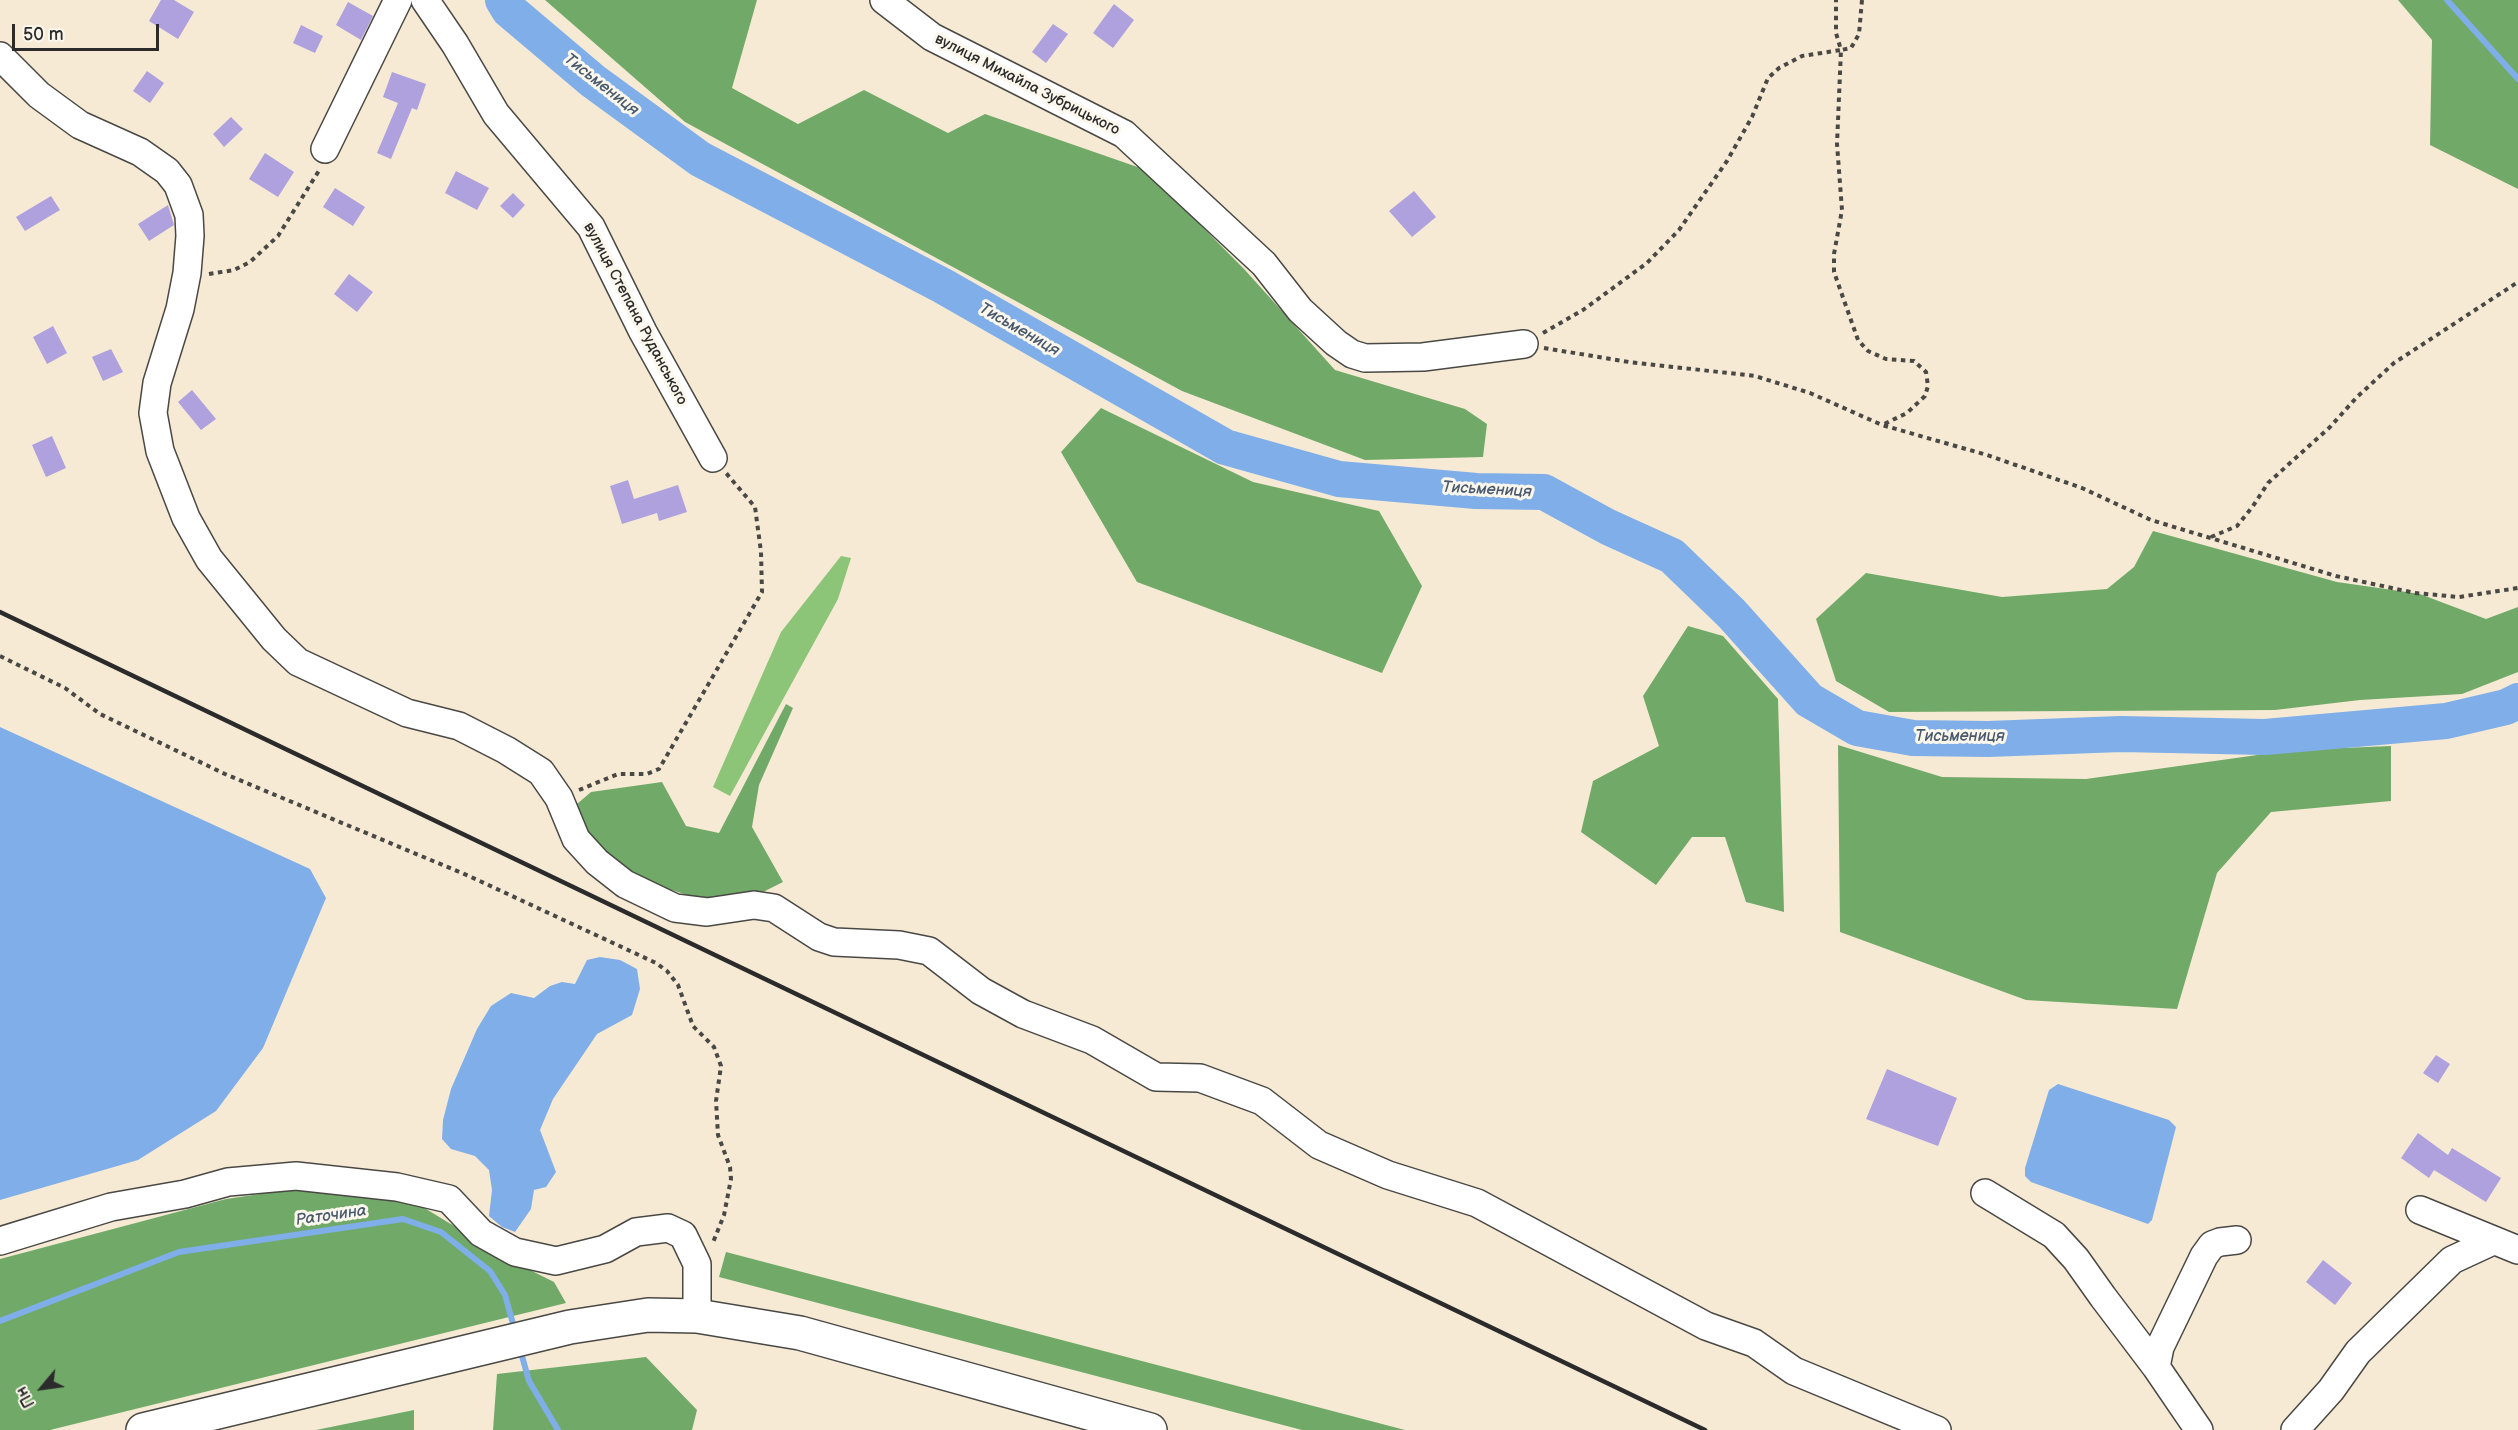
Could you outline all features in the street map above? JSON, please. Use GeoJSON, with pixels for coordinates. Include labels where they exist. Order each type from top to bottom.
{"type":"FeatureCollection","features":[{"type":"Feature","properties":{"kind":"main road"},"geometry":{"type":"LineString","coordinates":[[143,1430],[570,1327],[648,1315],[697,1316],[800,1333],[1150,1430]]}},
{"type":"Feature","properties":{"kind":"street"},"geometry":{"type":"LineString","coordinates":[[325,149],[398,0]]}},
{"type":"Feature","properties":{"kind":"street","name":"вулиця Степана Руданського"},"geometry":{"type":"LineString","coordinates":[[425,0],[496,114],[591,227],[643,332],[713,458]]}},
{"type":"Feature","properties":{"kind":"street","name":"вулиця Михайла Зубрицького"},"geometry":{"type":"LineString","coordinates":[[884,0],[932,37],[1124,134],[1264,264],[1300,310],[1336,343],[1352,354],[1365,358],[1423,357],[1524,344]]}},
{"type":"Feature","properties":{"kind":"street"},"geometry":{"type":"LineString","coordinates":[[0,56],[39,95],[80,125],[140,152],[167,171],[178,185],[189,215],[187,273],[180,309],[157,383],[153,413],[160,451],[186,518],[209,559],[274,639],[298,662],[407,713],[468,730],[541,772],[559,798],[576,839],[597,862],[625,884],[675,908],[707,912],[754,905],[774,908],[819,937],[834,942],[899,945],[929,951],[981,991],[1023,1014],[1092,1040],[1156,1077],[1200,1078],[1262,1101],[1319,1145],[1388,1175],[1477,1203],[1706,1326],[1754,1343],[1794,1371],[1936,1430]]}},
{"type":"Feature","properties":{"kind":"street"},"geometry":{"type":"LineString","coordinates":[[0,1241],[111,1207],[185,1194],[228,1182],[296,1176],[397,1187],[449,1199],[481,1233],[514,1252],[556,1261],[605,1249],[636,1232],[668,1228],[683,1235],[697,1264],[697,1316]]}},
{"type":"Feature","properties":{"kind":"street"},"geometry":{"type":"LineString","coordinates":[[1984,1193],[2054,1235],[2076,1258],[2199,1430]]}},
{"type":"Feature","properties":{"kind":"street"},"geometry":{"type":"LineString","coordinates":[[2420,1210],[2518,1250]]}},
{"type":"Feature","properties":{"kind":"street"},"geometry":{"type":"LineString","coordinates":[[2156,1367],[2160,1347],[2204,1256],[2212,1245],[2237,1240]]}},
{"type":"Feature","properties":{"kind":"street"},"geometry":{"type":"LineString","coordinates":[[2295,1430],[2331,1390],[2358,1352],[2452,1260],[2493,1241]]}},
{"type":"Feature","properties":{"kind":"path"},"geometry":{"type":"LineString","coordinates":[[1836,0],[1836,33],[1841,50],[1837,144],[1842,177],[1842,210],[1833,272],[1858,340],[1868,351],[1886,358],[1914,361],[1926,372],[1928,386],[1925,396],[1907,413],[1882,425]]}},
{"type":"Feature","properties":{"kind":"path"},"geometry":{"type":"LineString","coordinates":[[1524,344],[1583,310],[1647,263],[1679,230],[1732,152],[1752,117],[1768,78],[1779,68],[1802,56],[1851,48],[1859,34],[1862,0]]}},
{"type":"Feature","properties":{"kind":"path"},"geometry":{"type":"LineString","coordinates":[[187,273],[214,274],[234,270],[250,262],[278,236],[326,159],[325,149]]}},
{"type":"Feature","properties":{"kind":"path"},"geometry":{"type":"LineString","coordinates":[[2211,538],[2237,526],[2268,483],[2330,427],[2357,397],[2394,363],[2518,282]]}},
{"type":"Feature","properties":{"kind":"path"},"geometry":{"type":"LineString","coordinates":[[1524,344],[1629,362],[1755,376],[1810,393],[1882,425],[1987,455],[2082,488],[2151,519],[2336,576],[2415,593],[2460,597],[2518,588]]}},
{"type":"Feature","properties":{"kind":"path"},"geometry":{"type":"LineString","coordinates":[[559,798],[618,774],[647,774],[659,769],[762,592],[761,552],[755,507],[713,458]]}},
{"type":"Feature","properties":{"kind":"path"},"geometry":{"type":"LineString","coordinates":[[0,657],[65,688],[100,714],[225,774],[469,876],[656,963],[667,971],[678,985],[693,1026],[714,1047],[721,1066],[716,1101],[718,1135],[730,1167],[731,1179],[718,1233],[710,1249],[697,1264]]}},
{"type":"Feature","properties":{"kind":"green space"},"geometry":{"type":"Polygon","coordinates":[[[545,0],[757,0],[732,88],[798,124],[864,90],[948,133],[985,114],[1146,170],[1245,270],[1335,370],[1465,409],[1487,424],[1483,457],[1365,460],[1182,391],[685,122],[545,0]]]}},
{"type":"Feature","properties":{"kind":"green space"},"geometry":{"type":"Polygon","coordinates":[[[2398,0],[2518,0],[2518,189],[2430,145],[2432,40],[2398,0]]]}},
{"type":"Feature","properties":{"kind":"green space"},"geometry":{"type":"Polygon","coordinates":[[[1101,408],[1253,482],[1379,511],[1422,586],[1382,673],[1137,582],[1061,452],[1101,408]]]}},
{"type":"Feature","properties":{"kind":"green space"},"geometry":{"type":"Polygon","coordinates":[[[2153,531],[2337,582],[2420,594],[2486,619],[2518,607],[2518,672],[2462,694],[2360,700],[2275,710],[1889,712],[1836,681],[1816,619],[1866,573],[2002,597],[2107,589],[2134,567],[2153,531]]]}},
{"type":"Feature","properties":{"kind":"green space"},"geometry":{"type":"Polygon","coordinates":[[[841,556],[851,558],[838,599],[730,796],[713,787],[781,632],[841,556]]]}},
{"type":"Feature","properties":{"kind":"green space"},"geometry":{"type":"Polygon","coordinates":[[[1688,626],[1723,636],[1778,699],[1784,912],[1746,902],[1725,837],[1692,837],[1656,885],[1581,832],[1593,781],[1659,746],[1643,696],[1688,626]]]}},
{"type":"Feature","properties":{"kind":"green space"},"geometry":{"type":"Polygon","coordinates":[[[786,704],[793,708],[759,785],[752,827],[783,882],[763,892],[700,899],[643,881],[588,838],[577,804],[591,792],[662,782],[686,826],[719,833],[786,704]]]}},
{"type":"Feature","properties":{"kind":"green space"},"geometry":{"type":"Polygon","coordinates":[[[1838,745],[1942,777],[2086,779],[2293,750],[2391,746],[2391,801],[2271,812],[2217,873],[2177,1009],[2026,1000],[1840,932],[1838,745]]]}},
{"type":"Feature","properties":{"kind":"green space"},"geometry":{"type":"Polygon","coordinates":[[[294,1189],[408,1198],[510,1260],[554,1282],[566,1303],[50,1430],[0,1430],[0,1259],[226,1199],[294,1189]]]}},
{"type":"Feature","properties":{"kind":"green space"},"geometry":{"type":"Polygon","coordinates":[[[726,1252],[1405,1430],[1302,1430],[719,1277],[726,1252]]]}},
{"type":"Feature","properties":{"kind":"green space"},"geometry":{"type":"Polygon","coordinates":[[[646,1357],[697,1410],[692,1430],[493,1430],[497,1374],[646,1357]]]}},
{"type":"Feature","properties":{"kind":"green space"},"geometry":{"type":"Polygon","coordinates":[[[414,1410],[414,1430],[316,1430],[414,1410]]]}},
{"type":"Feature","properties":{"kind":"water"},"geometry":{"type":"Polygon","coordinates":[[[0,727],[310,869],[326,898],[263,1048],[216,1111],[138,1160],[0,1200],[0,727]]]}},
{"type":"Feature","properties":{"kind":"water"},"geometry":{"type":"Polygon","coordinates":[[[600,957],[620,960],[637,969],[640,989],[632,1015],[597,1034],[553,1099],[540,1130],[556,1172],[546,1187],[534,1190],[531,1209],[515,1232],[502,1227],[489,1216],[492,1190],[489,1170],[475,1156],[451,1149],[442,1139],[443,1120],[451,1089],[477,1029],[491,1006],[511,993],[534,998],[550,986],[562,982],[575,984],[587,960],[600,957]]]}},
{"type":"Feature","properties":{"kind":"water"},"geometry":{"type":"Polygon","coordinates":[[[2058,1084],[2169,1120],[2176,1127],[2152,1220],[2148,1224],[2031,1182],[2025,1176],[2025,1168],[2049,1090],[2058,1084]]]}},
{"type":"Feature","properties":{"kind":"building"},"geometry":{"type":"Polygon","coordinates":[[[161,0],[174,0],[194,12],[178,39],[149,21],[161,0]]]}},
{"type":"Feature","properties":{"kind":"building"},"geometry":{"type":"Polygon","coordinates":[[[348,2],[373,16],[361,40],[336,25],[348,2]]]}},
{"type":"Feature","properties":{"kind":"building"},"geometry":{"type":"Polygon","coordinates":[[[1114,4],[1134,20],[1113,48],[1093,33],[1114,4]]]}},
{"type":"Feature","properties":{"kind":"building"},"geometry":{"type":"Polygon","coordinates":[[[1053,24],[1068,34],[1046,63],[1032,52],[1053,24]]]}},
{"type":"Feature","properties":{"kind":"building"},"geometry":{"type":"Polygon","coordinates":[[[301,25],[323,36],[315,53],[293,43],[301,25]]]}},
{"type":"Feature","properties":{"kind":"building"},"geometry":{"type":"Polygon","coordinates":[[[147,71],[164,83],[150,103],[133,91],[147,71]]]}},
{"type":"Feature","properties":{"kind":"building"},"geometry":{"type":"Polygon","coordinates":[[[392,72],[426,84],[417,110],[412,108],[391,159],[377,153],[398,103],[383,97],[392,72]]]}},
{"type":"Feature","properties":{"kind":"building"},"geometry":{"type":"Polygon","coordinates":[[[231,117],[243,129],[224,147],[213,134],[231,117]]]}},
{"type":"Feature","properties":{"kind":"building"},"geometry":{"type":"Polygon","coordinates":[[[265,153],[294,172],[278,197],[249,179],[265,153]]]}},
{"type":"Feature","properties":{"kind":"building"},"geometry":{"type":"Polygon","coordinates":[[[456,171],[489,188],[477,210],[445,193],[456,171]]]}},
{"type":"Feature","properties":{"kind":"building"},"geometry":{"type":"Polygon","coordinates":[[[335,188],[365,207],[353,226],[323,207],[335,188]]]}},
{"type":"Feature","properties":{"kind":"building"},"geometry":{"type":"Polygon","coordinates":[[[1414,191],[1436,217],[1412,237],[1389,211],[1414,191]]]}},
{"type":"Feature","properties":{"kind":"building"},"geometry":{"type":"Polygon","coordinates":[[[513,193],[525,205],[513,218],[500,206],[513,193]]]}},
{"type":"Feature","properties":{"kind":"building"},"geometry":{"type":"Polygon","coordinates":[[[51,196],[60,210],[25,231],[16,217],[51,196]]]}},
{"type":"Feature","properties":{"kind":"building"},"geometry":{"type":"Polygon","coordinates":[[[168,205],[174,225],[149,241],[138,224],[168,205]]]}},
{"type":"Feature","properties":{"kind":"building"},"geometry":{"type":"Polygon","coordinates":[[[349,274],[373,292],[357,312],[334,294],[349,274]]]}},
{"type":"Feature","properties":{"kind":"building"},"geometry":{"type":"Polygon","coordinates":[[[53,326],[67,353],[47,364],[33,337],[53,326]]]}},
{"type":"Feature","properties":{"kind":"building"},"geometry":{"type":"Polygon","coordinates":[[[111,349],[123,372],[103,381],[92,357],[111,349]]]}},
{"type":"Feature","properties":{"kind":"building"},"geometry":{"type":"Polygon","coordinates":[[[192,390],[216,419],[201,430],[178,402],[192,390]]]}},
{"type":"Feature","properties":{"kind":"building"},"geometry":{"type":"Polygon","coordinates":[[[52,436],[66,468],[46,477],[32,445],[52,436]]]}},
{"type":"Feature","properties":{"kind":"building"},"geometry":{"type":"Polygon","coordinates":[[[628,480],[634,499],[678,485],[687,512],[659,521],[657,513],[622,524],[610,486],[628,480]]]}},
{"type":"Feature","properties":{"kind":"building"},"geometry":{"type":"Polygon","coordinates":[[[2436,1055],[2450,1064],[2438,1083],[2423,1073],[2436,1055]]]}},
{"type":"Feature","properties":{"kind":"building"},"geometry":{"type":"Polygon","coordinates":[[[1887,1069],[1957,1098],[1938,1146],[1866,1119],[1887,1069]]]}},
{"type":"Feature","properties":{"kind":"building"},"geometry":{"type":"Polygon","coordinates":[[[2418,1133],[2448,1155],[2452,1148],[2501,1178],[2486,1202],[2434,1170],[2429,1178],[2401,1158],[2418,1133]]]}},
{"type":"Feature","properties":{"kind":"building"},"geometry":{"type":"Polygon","coordinates":[[[2323,1260],[2352,1283],[2335,1305],[2306,1282],[2323,1260]]]}},
{"type":"Feature","properties":{"kind":"waterway","name":"Тисьмениця"},"geometry":{"type":"LineString","coordinates":[[503,0],[509,10],[593,81],[700,159],[943,286],[1225,447],[1339,479],[1476,491],[1544,492],[1608,527],[1672,556],[1732,614],[1809,700],[1857,728],[1913,738],[1988,739],[2121,734],[2265,737],[2446,721],[2506,707],[2518,701]]}},
{"type":"Feature","properties":{"kind":"waterway"},"geometry":{"type":"LineString","coordinates":[[2447,0],[2518,79]]}},
{"type":"Feature","properties":{"kind":"waterway","name":"Раточина"},"geometry":{"type":"LineString","coordinates":[[0,1321],[179,1252],[403,1219],[441,1232],[490,1271],[505,1295],[515,1331]]}},
{"type":"Feature","properties":{"kind":"waterway","name":"Раточина"},"geometry":{"type":"LineString","coordinates":[[520,1349],[529,1381],[558,1430]]}},
{"type":"Feature","properties":{"kind":"railway"},"geometry":{"type":"LineString","coordinates":[[0,612],[1705,1430]]}}]}
